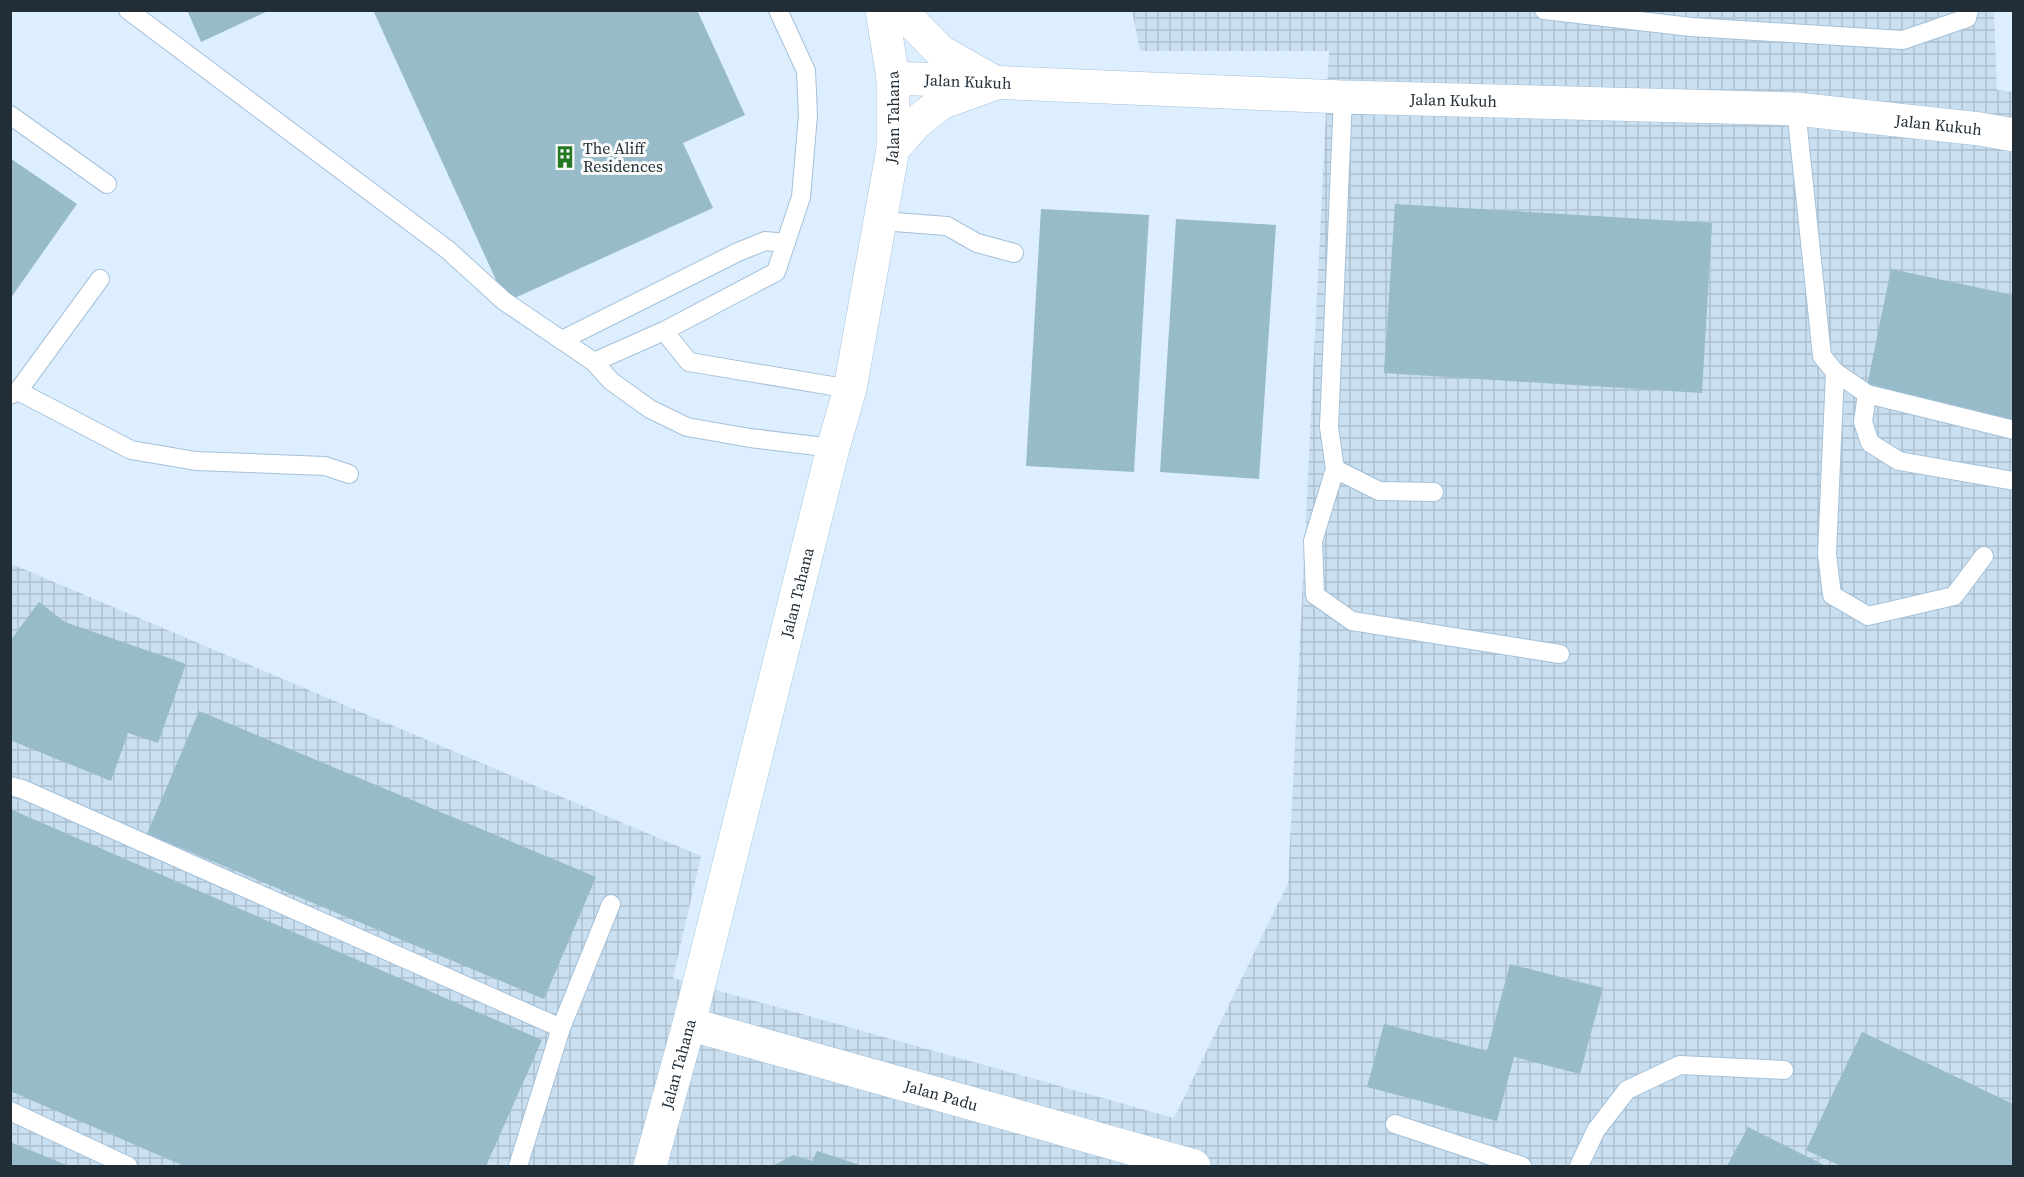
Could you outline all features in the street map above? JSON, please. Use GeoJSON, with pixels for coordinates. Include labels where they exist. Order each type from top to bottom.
{"type":"FeatureCollection","features":[{"type":"Feature","properties":{"kind":"street","name":"Jalan Tahana"},"geometry":{"type":"LineString","coordinates":[[650,1167],[689,1024],[833,448],[850,389],[893,149],[892,78],[882,10]]}},
{"type":"Feature","properties":{"kind":"street"},"geometry":{"type":"LineString","coordinates":[[900,10],[940,51],[996,83]]}},
{"type":"Feature","properties":{"kind":"street","name":"Jalan Kukuh"},"geometry":{"type":"LineString","coordinates":[[892,78],[1343,97],[1796,110],[1980,129],[2013,135]]}},
{"type":"Feature","properties":{"kind":"street"},"geometry":{"type":"LineString","coordinates":[[893,149],[916,123],[941,103],[996,83]]}},
{"type":"Feature","properties":{"kind":"street","name":"Jalan Padu"},"geometry":{"type":"LineString","coordinates":[[689,1024],[1194,1167]]}},
{"type":"Feature","properties":{"kind":"lane"},"geometry":{"type":"LineString","coordinates":[[128,10],[448,250],[504,301],[594,362],[611,381],[650,409],[687,427],[750,438],[833,448]]}},
{"type":"Feature","properties":{"kind":"lane"},"geometry":{"type":"LineString","coordinates":[[594,362],[663,331],[776,272],[801,197],[808,115],[806,71],[778,10]]}},
{"type":"Feature","properties":{"kind":"lane"},"geometry":{"type":"LineString","coordinates":[[1544,10],[1690,27],[1903,40],[1967,18],[1969,10]]}},
{"type":"Feature","properties":{"kind":"lane"},"geometry":{"type":"LineString","coordinates":[[1343,97],[1329,427],[1335,469],[1313,542],[1315,595],[1352,621],[1560,654]]}},
{"type":"Feature","properties":{"kind":"lane"},"geometry":{"type":"LineString","coordinates":[[1796,110],[1822,356],[1835,372],[1867,394],[2013,430]]}},
{"type":"Feature","properties":{"kind":"lane"},"geometry":{"type":"LineString","coordinates":[[10,115],[107,184]]}},
{"type":"Feature","properties":{"kind":"lane"},"geometry":{"type":"LineString","coordinates":[[881,221],[946,226],[977,243],[1014,253]]}},
{"type":"Feature","properties":{"kind":"lane"},"geometry":{"type":"LineString","coordinates":[[562,340],[756,244],[765,241],[786,243]]}},
{"type":"Feature","properties":{"kind":"lane"},"geometry":{"type":"LineString","coordinates":[[100,279],[14,393],[130,450],[196,461],[325,466],[349,474]]}},
{"type":"Feature","properties":{"kind":"lane"},"geometry":{"type":"LineString","coordinates":[[663,331],[689,362],[850,389]]}},
{"type":"Feature","properties":{"kind":"lane"},"geometry":{"type":"LineString","coordinates":[[1835,372],[1827,554],[1832,595],[1868,616],[1954,596],[1984,556]]}},
{"type":"Feature","properties":{"kind":"lane"},"geometry":{"type":"LineString","coordinates":[[1867,394],[1863,423],[1870,443],[1899,461],[2013,481]]}},
{"type":"Feature","properties":{"kind":"lane"},"geometry":{"type":"LineString","coordinates":[[1335,469],[1379,491],[1434,492]]}},
{"type":"Feature","properties":{"kind":"lane"},"geometry":{"type":"LineString","coordinates":[[10,786],[22,789],[561,1028]]}},
{"type":"Feature","properties":{"kind":"lane"},"geometry":{"type":"LineString","coordinates":[[518,1167],[561,1028],[611,904]]}},
{"type":"Feature","properties":{"kind":"lane"},"geometry":{"type":"LineString","coordinates":[[1579,1167],[1596,1130],[1627,1090],[1637,1085],[1680,1065],[1784,1070]]}},
{"type":"Feature","properties":{"kind":"lane"},"geometry":{"type":"LineString","coordinates":[[10,1111],[120,1165]]}},
{"type":"Feature","properties":{"kind":"lane"},"geometry":{"type":"LineString","coordinates":[[1395,1124],[1516,1166]]}},
{"type":"Feature","properties":{"kind":"shaded area"},"geometry":{"type":"Polygon","coordinates":[[[1132,11],[1994,11],[1997,90],[2014,92],[2013,1166],[11,1166],[10,569],[14,565],[701,856],[673,978],[1174,1118],[1288,883],[1329,51],[1140,51],[1132,11]]]}},
{"type":"Feature","properties":{"kind":"building"},"geometry":{"type":"Polygon","coordinates":[[[187,10],[270,10],[201,42],[187,10]]]}},
{"type":"Feature","properties":{"kind":"building","name":"The Aliff Residences"},"geometry":{"type":"Polygon","coordinates":[[[373,10],[697,10],[745,115],[683,143],[713,208],[506,302],[373,10]]]}},
{"type":"Feature","properties":{"kind":"building"},"geometry":{"type":"Polygon","coordinates":[[[10,158],[77,204],[10,299],[10,158]]]}},
{"type":"Feature","properties":{"kind":"building"},"geometry":{"type":"Polygon","coordinates":[[[1395,204],[1712,223],[1702,393],[1384,373],[1395,204]]]}},
{"type":"Feature","properties":{"kind":"building"},"geometry":{"type":"Polygon","coordinates":[[[1041,209],[1149,215],[1134,472],[1026,466],[1041,209]]]}},
{"type":"Feature","properties":{"kind":"building"},"geometry":{"type":"Polygon","coordinates":[[[1176,219],[1276,225],[1259,479],[1160,472],[1176,219]]]}},
{"type":"Feature","properties":{"kind":"building"},"geometry":{"type":"Polygon","coordinates":[[[1891,269],[2013,295],[2013,422],[1866,391],[1891,269]]]}},
{"type":"Feature","properties":{"kind":"building"},"geometry":{"type":"Polygon","coordinates":[[[39,602],[65,622],[186,664],[158,743],[128,733],[111,781],[10,740],[10,641],[39,602]]]}},
{"type":"Feature","properties":{"kind":"building"},"geometry":{"type":"Polygon","coordinates":[[[199,711],[596,877],[544,999],[147,834],[199,711]]]}},
{"type":"Feature","properties":{"kind":"building"},"geometry":{"type":"Polygon","coordinates":[[[10,809],[542,1040],[486,1166],[184,1166],[10,1091],[10,809]]]}},
{"type":"Feature","properties":{"kind":"building"},"geometry":{"type":"Polygon","coordinates":[[[1510,964],[1603,988],[1580,1074],[1514,1057],[1497,1121],[1367,1087],[1384,1024],[1487,1051],[1510,964]]]}},
{"type":"Feature","properties":{"kind":"building"},"geometry":{"type":"Polygon","coordinates":[[[1862,1032],[2013,1104],[2013,1166],[1841,1166],[1806,1150],[1862,1032]]]}},
{"type":"Feature","properties":{"kind":"building"},"geometry":{"type":"Polygon","coordinates":[[[1748,1127],[1826,1166],[1727,1166],[1748,1127]]]}},
{"type":"Feature","properties":{"kind":"building"},"geometry":{"type":"Polygon","coordinates":[[[10,1142],[69,1166],[10,1166],[10,1142]]]}},
{"type":"Feature","properties":{"kind":"building"},"geometry":{"type":"Polygon","coordinates":[[[817,1151],[863,1166],[773,1166],[793,1155],[812,1161],[817,1151]]]}},
{"type":"Feature","properties":{"kind":"place","name":"The Aliff Residences"},"geometry":{"type":"Point","coordinates":[565,157]}}]}
